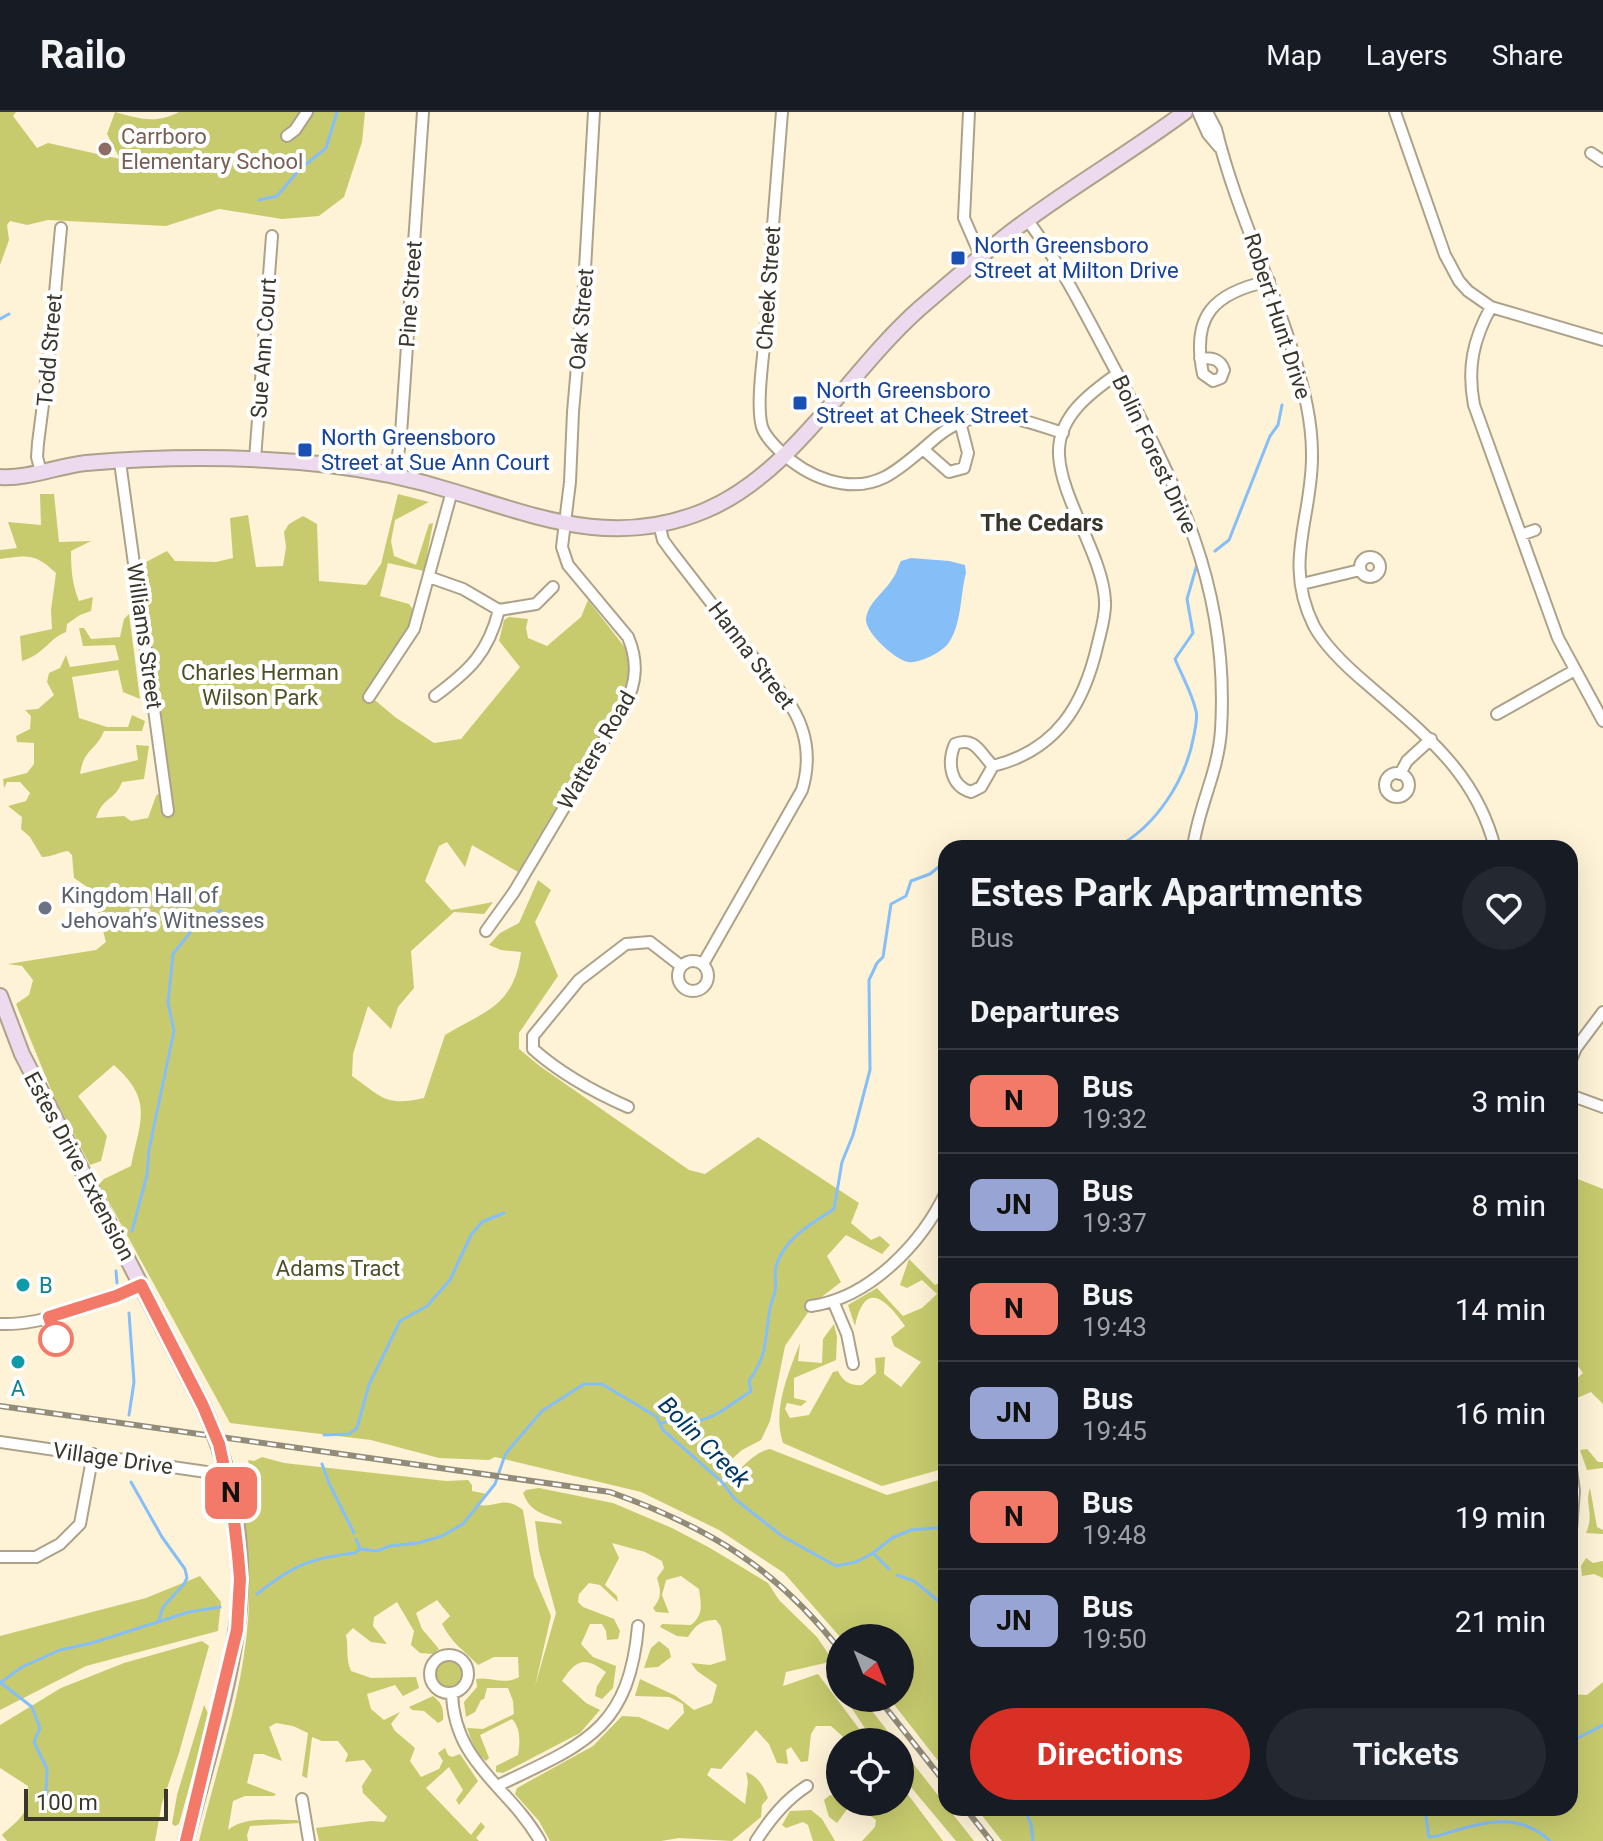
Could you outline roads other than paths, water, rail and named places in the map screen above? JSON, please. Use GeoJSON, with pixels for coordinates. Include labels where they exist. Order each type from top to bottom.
{"type":"FeatureCollection","features":[{"type":"Feature","properties":{"kind":"main road"},"geometry":{"type":"LineString","coordinates":[[0,488],[7,478],[88,463],[255,459],[330,465],[395,476],[564,525],[618,529],[691,516],[726,501],[755,482],[785,455],[867,360],[916,312],[981,257],[1185,112]]}},
{"type":"Feature","properties":{"kind":"main road","name":"Estes Drive Extension"},"geometry":{"type":"LineString","coordinates":[[0,996],[22,1054],[203,1406],[219,1444],[227,1475],[240,1579],[237,1630],[186,1841]]}},
{"type":"Feature","properties":{"kind":"street"},"geometry":{"type":"LineString","coordinates":[[287,136],[307,112]]}},
{"type":"Feature","properties":{"kind":"street","name":"Pine Street"},"geometry":{"type":"LineString","coordinates":[[395,476],[401,434],[423,112]]}},
{"type":"Feature","properties":{"kind":"street","name":"Oak Street"},"geometry":{"type":"LineString","coordinates":[[564,525],[570,482],[594,112]]}},
{"type":"Feature","properties":{"kind":"street","name":"Cheek Street"},"geometry":{"type":"LineString","coordinates":[[782,112],[761,415],[765,432],[785,455]]}},
{"type":"Feature","properties":{"kind":"street"},"geometry":{"type":"LineString","coordinates":[[969,112],[964,218],[981,257]]}},
{"type":"Feature","properties":{"kind":"street","name":"Robert Hunt Drive"},"geometry":{"type":"LineString","coordinates":[[1198,112],[1208,134],[1220,148]]}},
{"type":"Feature","properties":{"kind":"street","name":"Robert Hunt Drive"},"geometry":{"type":"LineString","coordinates":[[1207,112],[1216,129],[1220,148],[1269,281],[1304,392],[1312,438],[1310,493],[1298,558],[1313,624],[1325,642],[1356,675],[1431,739],[1467,784],[1486,820],[1492,840]]}},
{"type":"Feature","properties":{"kind":"street"},"geometry":{"type":"LineString","coordinates":[[1395,112],[1452,271],[1468,291],[1491,307],[1603,340]]}},
{"type":"Feature","properties":{"kind":"street"},"geometry":{"type":"LineString","coordinates":[[1591,153],[1603,161]]}},
{"type":"Feature","properties":{"kind":"street","name":"Bolin Forest Drive"},"geometry":{"type":"LineString","coordinates":[[1028,221],[1117,374],[1158,452],[1189,521],[1208,582],[1218,624],[1222,691],[1218,760],[1194,840]]}},
{"type":"Feature","properties":{"kind":"street","name":"Todd Street"},"geometry":{"type":"LineString","coordinates":[[41,472],[37,457],[38,443],[61,228]]}},
{"type":"Feature","properties":{"kind":"street","name":"Sue Ann Court"},"geometry":{"type":"LineString","coordinates":[[255,459],[272,236]]}},
{"type":"Feature","properties":{"kind":"street"},"geometry":{"type":"LineString","coordinates":[[1200,358],[1199,334],[1211,310],[1226,297],[1269,281]]}},
{"type":"Feature","properties":{"kind":"street"},"geometry":{"type":"LineString","coordinates":[[1491,307],[1471,355],[1470,387],[1474,405],[1558,638],[1603,721]]}},
{"type":"Feature","properties":{"kind":"street"},"geometry":{"type":"LineString","coordinates":[[993,766],[974,742],[965,740],[955,744],[950,755],[954,780],[961,789],[971,792],[981,787],[993,766],[1018,760],[1036,749],[1069,715],[1087,682],[1103,623],[1105,601],[1059,454],[1063,433],[1074,410],[1117,374]]}},
{"type":"Feature","properties":{"kind":"street"},"geometry":{"type":"LineString","coordinates":[[785,455],[813,475],[850,485],[886,476],[960,422],[978,415],[1002,415],[1063,433]]}},
{"type":"Feature","properties":{"kind":"street"},"geometry":{"type":"LineString","coordinates":[[923,449],[949,472],[964,468],[968,453],[960,422]]}},
{"type":"Feature","properties":{"kind":"street","name":"Williams Street"},"geometry":{"type":"LineString","coordinates":[[120,462],[168,811]]}},
{"type":"Feature","properties":{"kind":"street"},"geometry":{"type":"LineString","coordinates":[[369,697],[414,629],[452,491]]}},
{"type":"Feature","properties":{"kind":"street","name":"Hanna Street"},"geometry":{"type":"LineString","coordinates":[[659,524],[663,540],[791,706],[805,734],[808,748],[806,777],[799,797],[703,964]]}},
{"type":"Feature","properties":{"kind":"street","name":"Watters Road"},"geometry":{"type":"LineString","coordinates":[[486,931],[514,892],[625,705],[634,683],[635,660],[628,637],[568,565],[562,547],[564,525]]}},
{"type":"Feature","properties":{"kind":"street"},"geometry":{"type":"LineString","coordinates":[[1521,535],[1535,530]]}},
{"type":"Feature","properties":{"kind":"street"},"geometry":{"type":"LineString","coordinates":[[1302,584],[1360,570]]}},
{"type":"Feature","properties":{"kind":"street"},"geometry":{"type":"LineString","coordinates":[[429,577],[463,589],[499,610],[536,604],[553,587]]}},
{"type":"Feature","properties":{"kind":"street"},"geometry":{"type":"LineString","coordinates":[[435,696],[465,674],[493,635],[499,610]]}},
{"type":"Feature","properties":{"kind":"street"},"geometry":{"type":"LineString","coordinates":[[1497,714],[1575,670]]}},
{"type":"Feature","properties":{"kind":"street"},"geometry":{"type":"LineString","coordinates":[[1400,774],[1407,761],[1431,739]]}},
{"type":"Feature","properties":{"kind":"street"},"geometry":{"type":"LineString","coordinates":[[628,1107],[595,1092],[543,1058],[533,1049],[533,1036],[579,980],[626,944],[650,942],[681,966]]}},
{"type":"Feature","properties":{"kind":"street"},"geometry":{"type":"LineString","coordinates":[[694,960],[703,964],[709,978],[703,987],[693,991],[680,984],[678,974],[681,966],[694,960]]}},
{"type":"Feature","properties":{"kind":"street"},"geometry":{"type":"LineString","coordinates":[[1578,1045],[1603,1012]]}},
{"type":"Feature","properties":{"kind":"street"},"geometry":{"type":"LineString","coordinates":[[1578,1098],[1603,1107]]}},
{"type":"Feature","properties":{"kind":"street"},"geometry":{"type":"LineString","coordinates":[[811,1306],[858,1290],[888,1267],[928,1223],[938,1206]]}},
{"type":"Feature","properties":{"kind":"street"},"geometry":{"type":"LineString","coordinates":[[0,1324],[49,1317],[141,1285]]}},
{"type":"Feature","properties":{"kind":"street"},"geometry":{"type":"LineString","coordinates":[[833,1301],[847,1334],[853,1364]]}},
{"type":"Feature","properties":{"kind":"street","name":"Village Drive"},"geometry":{"type":"LineString","coordinates":[[0,1442],[227,1475]]}},
{"type":"Feature","properties":{"kind":"street"},"geometry":{"type":"LineString","coordinates":[[0,1557],[36,1557],[60,1544],[80,1524],[93,1454]]}},
{"type":"Feature","properties":{"kind":"street"},"geometry":{"type":"LineString","coordinates":[[497,1786],[563,1754],[591,1735],[612,1714],[633,1668],[638,1626]]}},
{"type":"Feature","properties":{"kind":"street"},"geometry":{"type":"LineString","coordinates":[[452,1693],[453,1710],[465,1748],[540,1841]]}},
{"type":"Feature","properties":{"kind":"street"},"geometry":{"type":"LineString","coordinates":[[756,1841],[778,1810],[791,1796],[807,1786]]}},
{"type":"Feature","properties":{"kind":"street"},"geometry":{"type":"LineString","coordinates":[[302,1799],[309,1841]]}},
{"type":"Feature","properties":{"kind":"water"},"geometry":{"type":"Polygon","coordinates":[[[911,558],[965,565],[966,573],[952,638],[947,645],[923,660],[908,662],[882,645],[870,631],[866,619],[870,607],[894,576],[901,561],[911,558]]]}},
{"type":"Feature","properties":{"kind":"waterway"},"geometry":{"type":"LineString","coordinates":[[259,200],[277,196],[299,170],[326,148],[337,112]]}},
{"type":"Feature","properties":{"kind":"waterway"},"geometry":{"type":"LineString","coordinates":[[0,319],[9,314]]}},
{"type":"Feature","properties":{"kind":"waterway"},"geometry":{"type":"LineString","coordinates":[[1215,551],[1229,540],[1270,436],[1278,425],[1282,405]]}},
{"type":"Feature","properties":{"kind":"waterway"},"geometry":{"type":"LineString","coordinates":[[1128,840],[1144,828],[1167,800],[1190,752],[1197,714],[1175,659],[1193,633],[1187,599],[1198,561]]}},
{"type":"Feature","properties":{"kind":"waterway"},"geometry":{"type":"LineString","coordinates":[[663,1423],[707,1418],[751,1391],[749,1381],[765,1346],[776,1288],[775,1269],[780,1256],[800,1232],[834,1209],[842,1162],[853,1135],[870,1070],[869,980],[883,957],[891,904],[906,896],[911,881],[938,868]]}},
{"type":"Feature","properties":{"kind":"waterway"},"geometry":{"type":"LineString","coordinates":[[132,1231],[147,1175],[149,1150],[174,1031],[168,1003],[173,954],[197,924],[221,910]]}},
{"type":"Feature","properties":{"kind":"waterway"},"geometry":{"type":"LineString","coordinates":[[324,1435],[349,1434],[357,1428],[369,1385],[400,1321],[427,1306],[450,1280],[471,1235],[482,1222],[504,1213]]}},
{"type":"Feature","properties":{"kind":"waterway"},"geometry":{"type":"LineString","coordinates":[[116,1271],[117,1283]]}},
{"type":"Feature","properties":{"kind":"waterway"},"geometry":{"type":"LineString","coordinates":[[129,1313],[134,1382],[129,1415]]}},
{"type":"Feature","properties":{"kind":"waterway","name":"Bolin Creek"},"geometry":{"type":"LineString","coordinates":[[257,1594],[281,1576],[313,1561],[355,1553],[360,1549],[377,1551],[390,1546],[418,1543],[442,1536],[463,1524],[495,1484],[505,1455],[542,1411],[584,1384],[602,1384],[657,1417],[663,1430],[721,1481],[735,1499],[782,1536],[836,1566],[856,1562],[892,1538],[911,1530],[938,1528]]}},
{"type":"Feature","properties":{"kind":"waterway"},"geometry":{"type":"LineString","coordinates":[[322,1464],[354,1533]]}},
{"type":"Feature","properties":{"kind":"waterway"},"geometry":{"type":"LineString","coordinates":[[131,1482],[162,1537],[185,1569],[187,1578],[163,1607],[159,1620]]}},
{"type":"Feature","properties":{"kind":"waterway"},"geometry":{"type":"LineString","coordinates":[[356,1539],[360,1549]]}},
{"type":"Feature","properties":{"kind":"waterway"},"geometry":{"type":"LineString","coordinates":[[873,1553],[889,1569]]}},
{"type":"Feature","properties":{"kind":"waterway"},"geometry":{"type":"LineString","coordinates":[[897,1575],[914,1581],[938,1600]]}},
{"type":"Feature","properties":{"kind":"waterway","name":"Bolin Creek"},"geometry":{"type":"LineString","coordinates":[[0,1683],[22,1667],[60,1650],[189,1612],[220,1607]]}},
{"type":"Feature","properties":{"kind":"waterway"},"geometry":{"type":"LineString","coordinates":[[0,1682],[32,1707],[40,1728],[34,1742],[47,1769],[46,1795]]}},
{"type":"Feature","properties":{"kind":"waterway","name":"Bolin Creek"},"geometry":{"type":"LineString","coordinates":[[1578,1738],[1603,1725]]}},
{"type":"Feature","properties":{"kind":"waterway"},"geometry":{"type":"LineString","coordinates":[[1028,1816],[1033,1841]]}},
{"type":"Feature","properties":{"kind":"waterway"},"geometry":{"type":"LineString","coordinates":[[1426,1816],[1429,1837]]}},
{"type":"Feature","properties":{"kind":"waterway"},"geometry":{"type":"LineString","coordinates":[[1429,1837],[1480,1824],[1505,1822],[1528,1826],[1550,1841]]}},
{"type":"Feature","properties":{"kind":"railway"},"geometry":{"type":"LineString","coordinates":[[0,1406],[610,1492],[678,1520],[737,1553],[790,1595],[826,1634]]}},
{"type":"Feature","properties":{"kind":"railway"},"geometry":{"type":"LineString","coordinates":[[889,1712],[938,1774]]}},
{"type":"Feature","properties":{"kind":"railway"},"geometry":{"type":"LineString","coordinates":[[971,1816],[991,1841]]}},
{"type":"Feature","properties":{"kind":"place","name":"Carrboro Elementary School"},"geometry":{"type":"Point","coordinates":[105,149]}},
{"type":"Feature","properties":{"kind":"place","name":"North Greensboro Street at Milton Drive"},"geometry":{"type":"Point","coordinates":[958,258]}},
{"type":"Feature","properties":{"kind":"place","name":"North Greensboro Street at Cheek Street"},"geometry":{"type":"Point","coordinates":[800,403]}},
{"type":"Feature","properties":{"kind":"place","name":"North Greensboro Street at Sue Ann Court"},"geometry":{"type":"Point","coordinates":[305,450]}},
{"type":"Feature","properties":{"kind":"place","name":"Kingdom Hall of Jehovah’s Witnesses"},"geometry":{"type":"Point","coordinates":[45,908]}},
{"type":"Feature","properties":{"kind":"place","name":"B"},"geometry":{"type":"Point","coordinates":[23,1285]}},
{"type":"Feature","properties":{"kind":"place","name":"A"},"geometry":{"type":"Point","coordinates":[18,1362]}},
{"type":"Feature","properties":{"kind":"district","name":"The Cedars"},"geometry":{"type":"Point","coordinates":[1042,523]}},
{"type":"Feature","properties":{"kind":"park label","name":"Charles Herman Wilson Park"},"geometry":{"type":"Point","coordinates":[260,684]}},
{"type":"Feature","properties":{"kind":"park label","name":"Adams Tract"},"geometry":{"type":"Point","coordinates":[338,1268]}}]}
